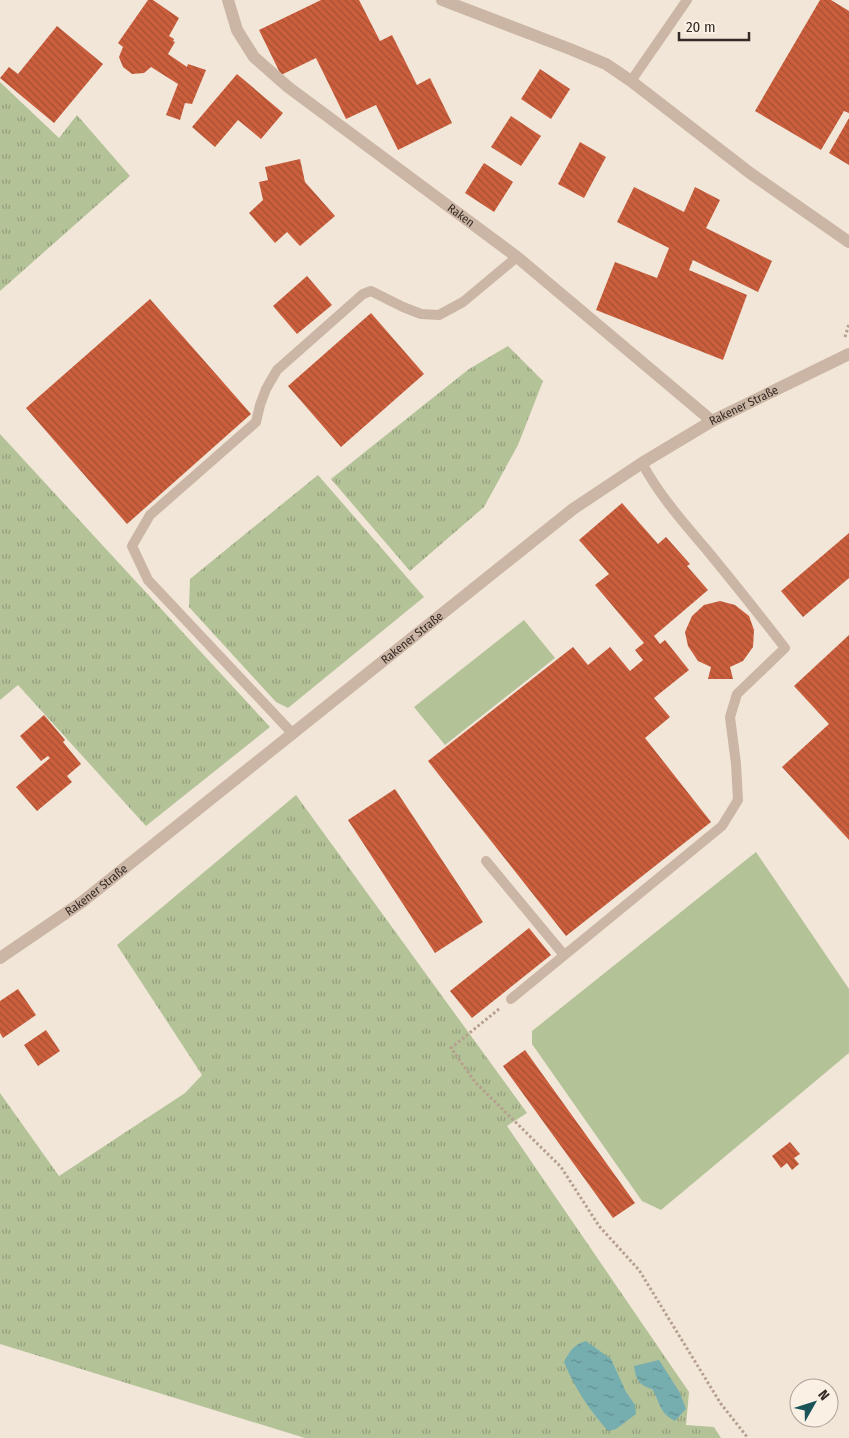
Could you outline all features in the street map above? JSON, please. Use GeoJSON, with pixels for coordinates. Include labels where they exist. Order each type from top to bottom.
{"type":"FeatureCollection","features":[{"type":"Feature","properties":{"kind":"street","name":"Raken"},"geometry":{"type":"LineString","coordinates":[[228,0],[237,30],[254,57],[288,87],[517,257],[712,421]]}},
{"type":"Feature","properties":{"kind":"street"},"geometry":{"type":"LineString","coordinates":[[442,0],[606,64],[631,81],[750,173],[849,242]]}},
{"type":"Feature","properties":{"kind":"street","name":"Rakener Straße"},"geometry":{"type":"LineString","coordinates":[[0,958],[82,902],[573,509],[642,463],[712,421],[849,354]]}},
{"type":"Feature","properties":{"kind":"lane"},"geometry":{"type":"LineString","coordinates":[[631,81],[687,0]]}},
{"type":"Feature","properties":{"kind":"lane"},"geometry":{"type":"LineString","coordinates":[[293,734],[148,580],[132,546],[150,514],[256,422],[266,389],[277,370],[363,294],[371,291],[421,314],[438,315],[463,302],[517,257]]}},
{"type":"Feature","properties":{"kind":"lane"},"geometry":{"type":"LineString","coordinates":[[511,999],[722,826],[738,800],[730,717],[737,694],[785,648],[667,502],[642,463]]}},
{"type":"Feature","properties":{"kind":"lane"},"geometry":{"type":"LineString","coordinates":[[486,860],[564,955]]}},
{"type":"Feature","properties":{"kind":"path"},"geometry":{"type":"LineString","coordinates":[[511,999],[451,1048],[475,1082],[561,1167],[599,1226],[639,1270],[721,1404],[748,1438]]}},
{"type":"Feature","properties":{"kind":"green space"},"geometry":{"type":"Polygon","coordinates":[[[0,82],[59,138],[77,115],[130,176],[0,291],[0,82]]]}},
{"type":"Feature","properties":{"kind":"green space"},"geometry":{"type":"Polygon","coordinates":[[[508,346],[543,381],[518,445],[484,507],[410,571],[331,479],[469,369],[508,346]]]}},
{"type":"Feature","properties":{"kind":"green space"},"geometry":{"type":"Polygon","coordinates":[[[0,434],[270,727],[146,826],[18,685],[0,700],[0,434]]]}},
{"type":"Feature","properties":{"kind":"green space"},"geometry":{"type":"Polygon","coordinates":[[[318,475],[424,597],[288,708],[276,702],[189,607],[190,579],[318,475]]]}},
{"type":"Feature","properties":{"kind":"green space"},"geometry":{"type":"Polygon","coordinates":[[[524,620],[555,658],[445,745],[414,707],[524,620]]]}},
{"type":"Feature","properties":{"kind":"green space"},"geometry":{"type":"Polygon","coordinates":[[[296,795],[527,1113],[507,1126],[689,1392],[686,1425],[714,1427],[721,1438],[305,1438],[0,1344],[0,1093],[59,1176],[185,1093],[202,1075],[117,945],[296,795]]]}},
{"type":"Feature","properties":{"kind":"green space"},"geometry":{"type":"Polygon","coordinates":[[[756,852],[849,989],[849,1053],[661,1210],[642,1201],[532,1044],[532,1031],[756,852]]]}},
{"type":"Feature","properties":{"kind":"water"},"geometry":{"type":"Polygon","coordinates":[[[586,1341],[611,1359],[626,1392],[635,1405],[636,1414],[616,1429],[608,1431],[595,1415],[578,1390],[564,1362],[573,1348],[586,1341]]]}},
{"type":"Feature","properties":{"kind":"water"},"geometry":{"type":"Polygon","coordinates":[[[659,1360],[680,1393],[686,1409],[675,1421],[669,1418],[663,1411],[652,1389],[641,1384],[636,1375],[634,1366],[659,1360]]]}},
{"type":"Feature","properties":{"kind":"building"},"geometry":{"type":"Polygon","coordinates":[[[148,0],[153,0],[179,18],[169,36],[175,42],[168,54],[187,67],[188,64],[206,70],[192,104],[185,103],[180,120],[166,115],[178,84],[151,67],[144,73],[132,74],[123,67],[119,57],[123,47],[118,43],[148,0]]]}},
{"type":"Feature","properties":{"kind":"building"},"geometry":{"type":"Polygon","coordinates":[[[321,0],[359,0],[380,41],[392,35],[417,85],[430,78],[452,123],[398,150],[376,105],[346,119],[316,58],[281,75],[259,30],[321,0]]]}},
{"type":"Feature","properties":{"kind":"building"},"geometry":{"type":"Polygon","coordinates":[[[820,0],[831,0],[849,11],[849,113],[844,111],[821,150],[755,111],[820,0]]]}},
{"type":"Feature","properties":{"kind":"building"},"geometry":{"type":"Polygon","coordinates":[[[57,26],[103,64],[54,123],[0,78],[9,67],[18,74],[57,26]]]}},
{"type":"Feature","properties":{"kind":"building"},"geometry":{"type":"Polygon","coordinates":[[[540,69],[570,89],[551,119],[521,99],[540,69]]]}},
{"type":"Feature","properties":{"kind":"building"},"geometry":{"type":"Polygon","coordinates":[[[237,74],[283,113],[261,139],[238,120],[215,147],[192,127],[237,74]]]}},
{"type":"Feature","properties":{"kind":"building"},"geometry":{"type":"Polygon","coordinates":[[[511,116],[541,136],[521,166],[491,147],[511,116]]]}},
{"type":"Feature","properties":{"kind":"building"},"geometry":{"type":"Polygon","coordinates":[[[849,118],[849,165],[829,153],[849,118]]]}},
{"type":"Feature","properties":{"kind":"building"},"geometry":{"type":"Polygon","coordinates":[[[580,142],[606,157],[584,198],[558,184],[580,142]]]}},
{"type":"Feature","properties":{"kind":"building"},"geometry":{"type":"Polygon","coordinates":[[[300,159],[305,182],[335,216],[300,246],[287,232],[275,243],[249,213],[263,200],[259,182],[268,180],[265,167],[300,159]]]}},
{"type":"Feature","properties":{"kind":"building"},"geometry":{"type":"Polygon","coordinates":[[[484,163],[513,182],[494,212],[465,193],[484,163]]]}},
{"type":"Feature","properties":{"kind":"building"},"geometry":{"type":"Polygon","coordinates":[[[634,187],[684,212],[695,187],[720,200],[706,228],[772,261],[758,292],[693,260],[689,270],[747,295],[723,360],[596,310],[615,262],[657,278],[669,248],[617,222],[634,187]]]}},
{"type":"Feature","properties":{"kind":"building"},"geometry":{"type":"Polygon","coordinates":[[[307,276],[332,305],[297,334],[273,306],[307,276]]]}},
{"type":"Feature","properties":{"kind":"building"},"geometry":{"type":"Polygon","coordinates":[[[150,299],[251,414],[127,524],[26,408],[150,299]]]}},
{"type":"Feature","properties":{"kind":"building"},"geometry":{"type":"Polygon","coordinates":[[[371,313],[424,374],[341,447],[288,386],[371,313]]]}},
{"type":"Feature","properties":{"kind":"building"},"geometry":{"type":"Polygon","coordinates":[[[622,503],[658,544],[666,537],[690,564],[687,566],[708,590],[654,636],[660,644],[665,640],[689,670],[654,698],[670,717],[645,738],[711,822],[566,936],[428,761],[573,647],[588,665],[610,647],[630,671],[643,660],[635,650],[644,643],[595,585],[609,574],[579,540],[622,503]]]}},
{"type":"Feature","properties":{"kind":"building"},"geometry":{"type":"Polygon","coordinates":[[[849,533],[849,578],[803,617],[781,591],[849,533]]]}},
{"type":"Feature","properties":{"kind":"building"},"geometry":{"type":"Polygon","coordinates":[[[720,601],[735,605],[749,616],[754,630],[753,647],[743,661],[730,667],[733,679],[708,679],[711,667],[698,661],[688,646],[685,632],[692,616],[704,605],[720,601]]]}},
{"type":"Feature","properties":{"kind":"building"},"geometry":{"type":"Polygon","coordinates":[[[849,635],[849,840],[782,767],[829,724],[794,686],[849,635]]]}},
{"type":"Feature","properties":{"kind":"building"},"geometry":{"type":"Polygon","coordinates":[[[44,715],[65,740],[63,742],[81,764],[67,776],[72,782],[37,811],[16,787],[50,758],[48,756],[41,761],[20,736],[44,715]]]}},
{"type":"Feature","properties":{"kind":"building"},"geometry":{"type":"Polygon","coordinates":[[[395,789],[483,922],[435,953],[348,820],[395,789]]]}},
{"type":"Feature","properties":{"kind":"building"},"geometry":{"type":"Polygon","coordinates":[[[529,928],[551,955],[472,1018],[450,991],[529,928]]]}},
{"type":"Feature","properties":{"kind":"building"},"geometry":{"type":"Polygon","coordinates":[[[18,989],[36,1015],[3,1038],[0,1033],[0,1001],[18,989]]]}},
{"type":"Feature","properties":{"kind":"building"},"geometry":{"type":"Polygon","coordinates":[[[46,1030],[60,1051],[38,1066],[24,1045],[46,1030]]]}},
{"type":"Feature","properties":{"kind":"building"},"geometry":{"type":"Polygon","coordinates":[[[525,1050],[635,1203],[613,1218],[503,1066],[525,1050]]]}},
{"type":"Feature","properties":{"kind":"building"},"geometry":{"type":"Polygon","coordinates":[[[790,1142],[800,1154],[794,1158],[799,1164],[792,1170],[787,1163],[781,1168],[772,1156],[790,1142]]]}}]}
